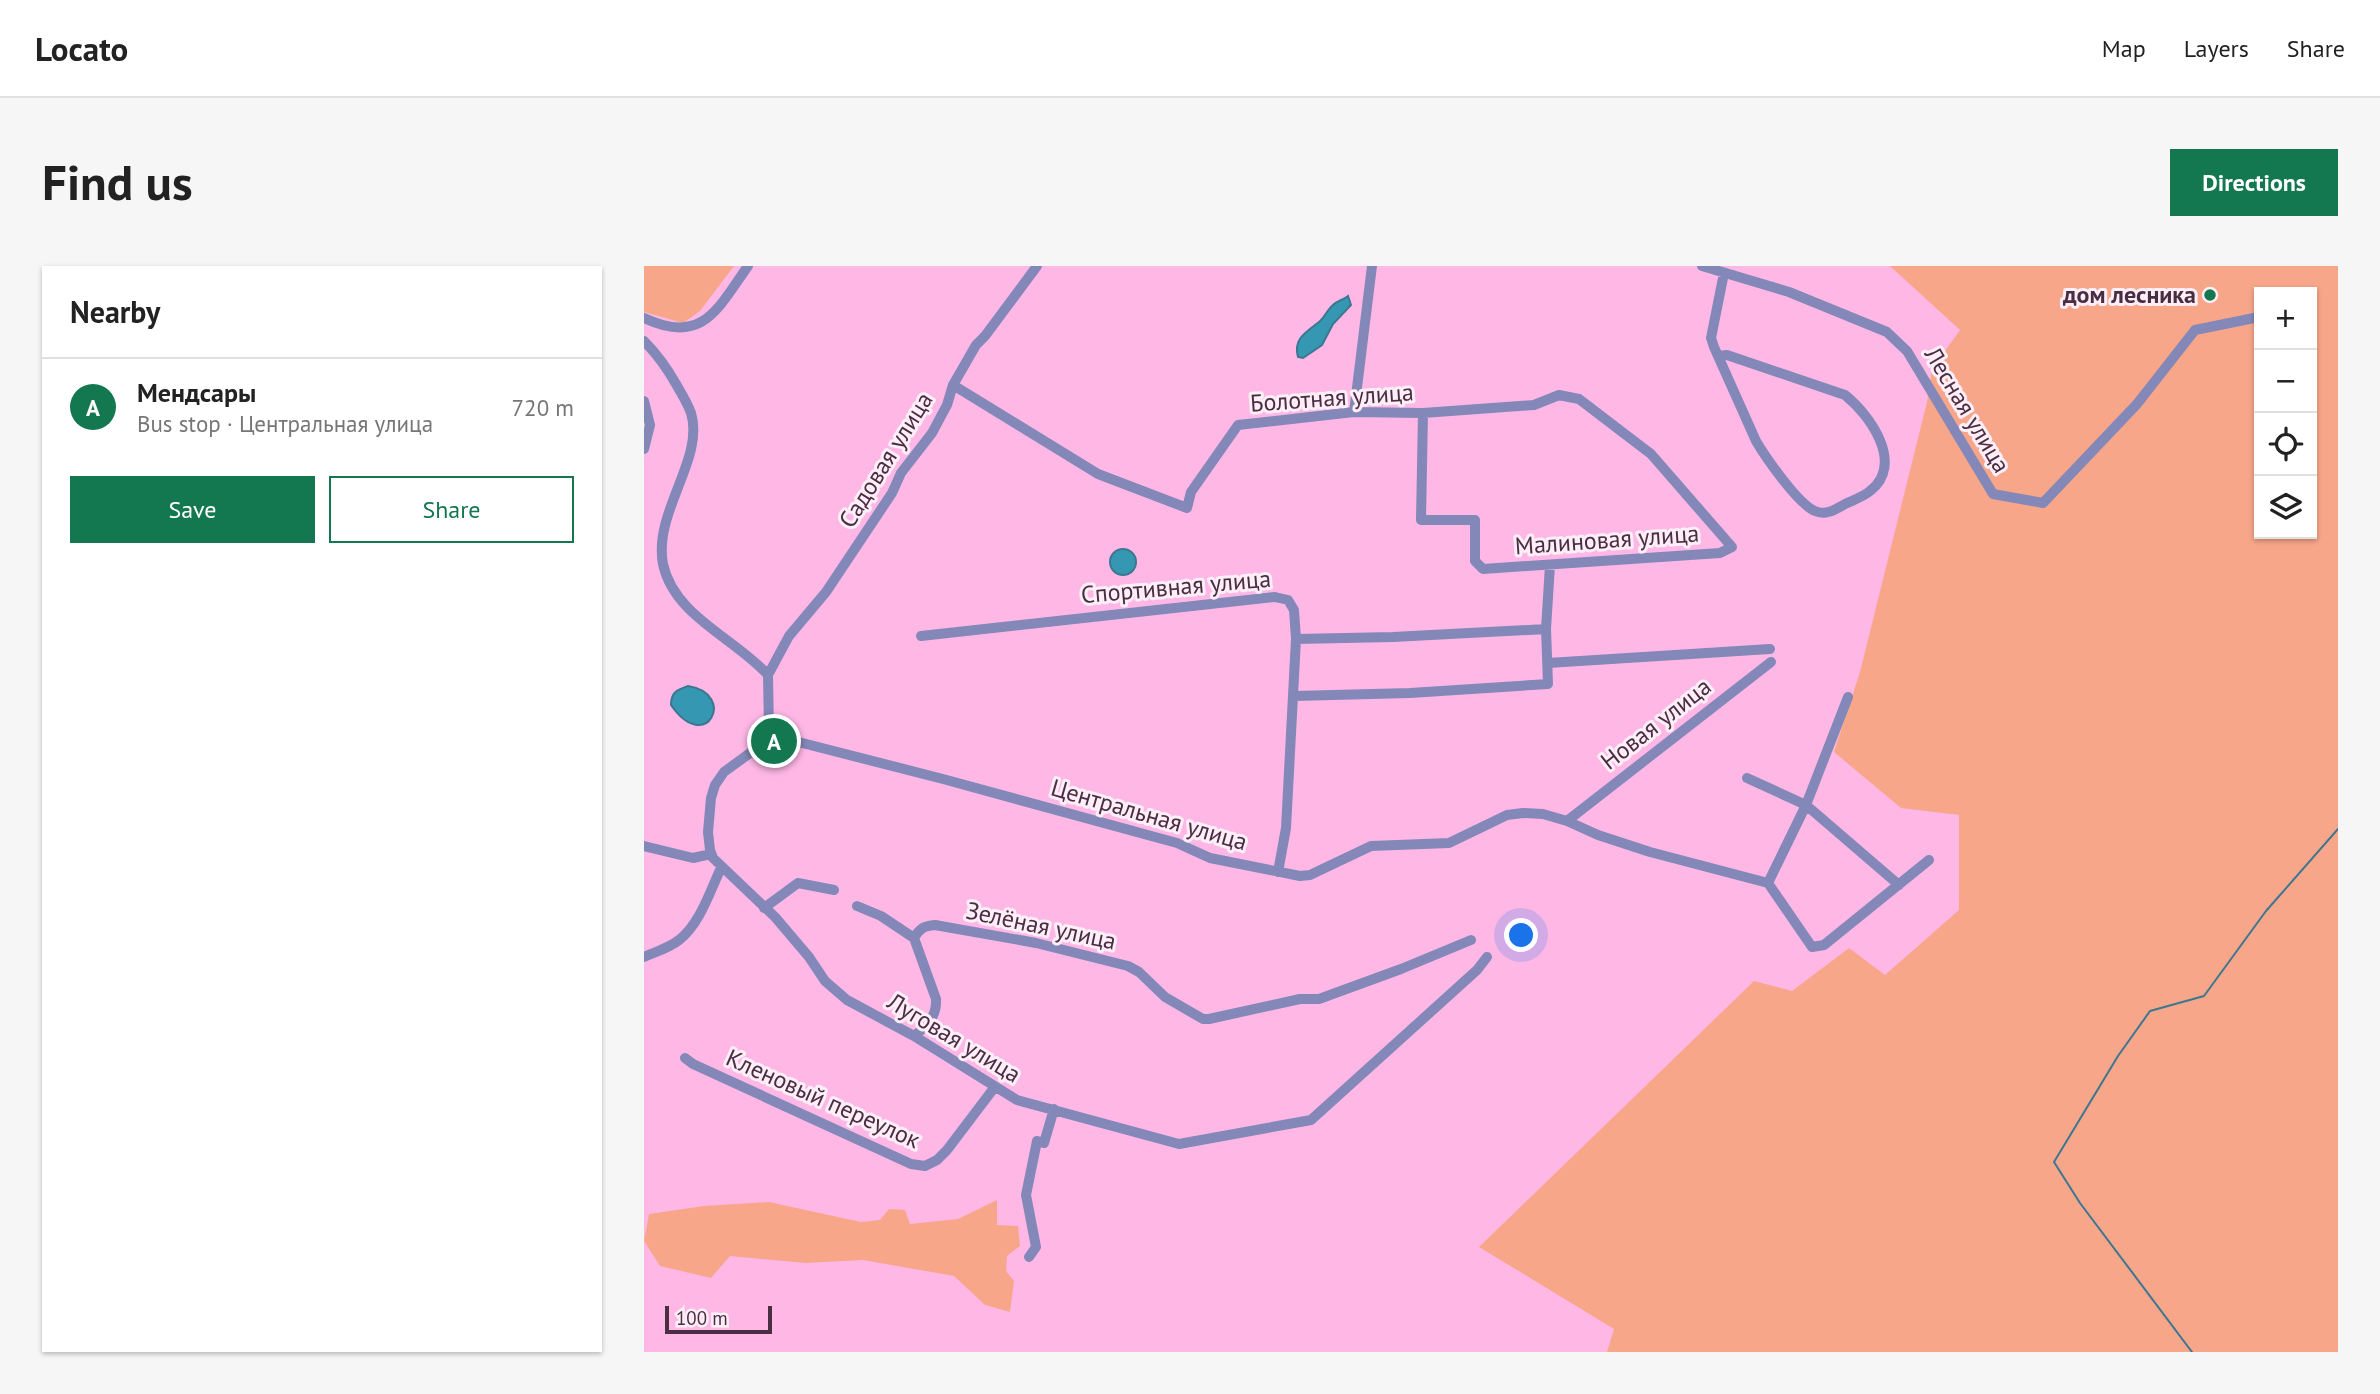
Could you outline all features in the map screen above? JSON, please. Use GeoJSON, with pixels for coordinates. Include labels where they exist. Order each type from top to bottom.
{"type":"FeatureCollection","features":[{"type":"Feature","properties":{"kind":"street"},"geometry":{"type":"LineString","coordinates":[[644,318],[675,329],[690,328],[704,321],[717,309],[748,266]]}},
{"type":"Feature","properties":{"kind":"street","name":"Садовая улица"},"geometry":{"type":"LineString","coordinates":[[768,675],[789,636],[826,592],[892,493],[901,473],[932,433],[947,405],[953,385],[976,345],[1037,266]]}},
{"type":"Feature","properties":{"kind":"street"},"geometry":{"type":"LineString","coordinates":[[1354,412],[1372,266]]}},
{"type":"Feature","properties":{"kind":"street","name":"Лесная улица"},"geometry":{"type":"LineString","coordinates":[[1702,266],[1789,292],[1887,332],[1908,351],[1993,494],[2043,503],[2137,404],[2195,330],[2254,318]]}},
{"type":"Feature","properties":{"kind":"street"},"geometry":{"type":"LineString","coordinates":[[1718,356],[1727,355],[1845,395],[1855,403],[1877,433],[1884,448],[1884,465],[1880,480],[1870,491],[1831,512],[1819,513],[1809,508],[1764,456],[1756,441],[1718,356],[1711,338],[1724,273]]}},
{"type":"Feature","properties":{"kind":"street"},"geometry":{"type":"LineString","coordinates":[[644,341],[666,366],[685,399],[694,431],[691,449],[666,518],[662,541],[664,564],[672,586],[703,623],[745,652],[768,675],[772,733],[724,772],[715,785],[708,832],[711,854],[692,858],[644,846]]}},
{"type":"Feature","properties":{"kind":"street","name":"Болотная улица"},"geometry":{"type":"LineString","coordinates":[[953,385],[1097,474],[1187,508],[1191,492],[1238,425],[1354,412],[1423,412],[1534,405],[1559,395],[1579,399]]}},
{"type":"Feature","properties":{"kind":"street","name":"Малиновая улица"},"geometry":{"type":"LineString","coordinates":[[1423,412],[1421,520],[1475,520],[1475,561],[1483,569],[1720,553],[1732,547],[1651,454],[1579,399]]}},
{"type":"Feature","properties":{"kind":"street"},"geometry":{"type":"LineString","coordinates":[[644,401],[650,425],[644,449]]}},
{"type":"Feature","properties":{"kind":"street"},"geometry":{"type":"LineString","coordinates":[[1294,696],[1410,693],[1549,684],[1546,629],[1550,565]]}},
{"type":"Feature","properties":{"kind":"street","name":"Спортивная улица"},"geometry":{"type":"LineString","coordinates":[[920,636],[1284,598],[1294,610],[1296,639],[1286,828],[1278,872]]}},
{"type":"Feature","properties":{"kind":"street"},"geometry":{"type":"LineString","coordinates":[[1296,639],[1546,629]]}},
{"type":"Feature","properties":{"kind":"street"},"geometry":{"type":"LineString","coordinates":[[1548,663],[1770,649]]}},
{"type":"Feature","properties":{"kind":"street","name":"Новая улица"},"geometry":{"type":"LineString","coordinates":[[1567,821],[1771,662]]}},
{"type":"Feature","properties":{"kind":"street"},"geometry":{"type":"LineString","coordinates":[[1768,883],[1807,804],[1848,697]]}},
{"type":"Feature","properties":{"kind":"street","name":"Центральная улица"},"geometry":{"type":"LineString","coordinates":[[772,733],[1177,843],[1210,859],[1291,875],[1310,875],[1371,846],[1449,843],[1507,815],[1543,814],[1567,821]]}},
{"type":"Feature","properties":{"kind":"street"},"geometry":{"type":"LineString","coordinates":[[1747,778],[1807,804],[1899,885]]}},
{"type":"Feature","properties":{"kind":"street"},"geometry":{"type":"LineString","coordinates":[[1567,821],[1598,835],[1650,852],[1768,883],[1808,943],[1818,948],[1929,860]]}},
{"type":"Feature","properties":{"kind":"street","name":"Луговая улица"},"geometry":{"type":"LineString","coordinates":[[711,854],[799,945],[825,981],[847,1000],[914,1036],[1017,1100],[1179,1144],[1311,1120],[1477,970],[1487,957]]}},
{"type":"Feature","properties":{"kind":"street"},"geometry":{"type":"LineString","coordinates":[[644,957],[677,942],[685,935],[722,868]]}},
{"type":"Feature","properties":{"kind":"street"},"geometry":{"type":"LineString","coordinates":[[764,908],[798,883],[834,890]]}},
{"type":"Feature","properties":{"kind":"street"},"geometry":{"type":"LineString","coordinates":[[857,906],[881,916],[914,938],[937,1008],[932,1019],[914,1036]]}},
{"type":"Feature","properties":{"kind":"street","name":"Зелёная улица"},"geometry":{"type":"LineString","coordinates":[[914,938],[925,926],[935,925],[1036,943],[1103,959],[1133,969],[1166,997],[1203,1019],[1300,999],[1319,999],[1471,940]]}},
{"type":"Feature","properties":{"kind":"street","name":"Кленовый переулок"},"geometry":{"type":"LineString","coordinates":[[685,1058],[693,1065],[840,1133],[911,1164],[925,1166],[937,1160],[947,1150],[994,1088]]}},
{"type":"Feature","properties":{"kind":"street"},"geometry":{"type":"LineString","coordinates":[[1030,1256],[1036,1248],[1026,1195],[1037,1142],[1044,1143],[1054,1109]]}},
{"type":"Feature","properties":{"kind":"shaded area"},"geometry":{"type":"Polygon","coordinates":[[[644,266],[734,266],[700,311],[683,323],[644,312],[644,266]]]}},
{"type":"Feature","properties":{"kind":"shaded area"},"geometry":{"type":"Polygon","coordinates":[[[1890,266],[2338,266],[2338,1352],[1607,1352],[1614,1329],[1479,1247],[1754,981],[1792,991],[1849,948],[1885,975],[1959,910],[1959,815],[1901,808],[1834,752],[1860,672],[1927,402],[1932,369],[1960,330],[1890,266]]]}},
{"type":"Feature","properties":{"kind":"shaded area"},"geometry":{"type":"Polygon","coordinates":[[[997,1200],[997,1225],[1018,1226],[1020,1246],[1007,1256],[1006,1271],[1014,1281],[1010,1312],[985,1305],[954,1276],[863,1260],[805,1263],[730,1256],[711,1278],[660,1266],[644,1241],[649,1214],[704,1206],[769,1202],[861,1222],[880,1220],[889,1209],[905,1210],[910,1224],[958,1219],[997,1200]]]}},
{"type":"Feature","properties":{"kind":"water"},"geometry":{"type":"Polygon","coordinates":[[[1348,296],[1351,305],[1333,324],[1322,345],[1303,358],[1298,357],[1297,345],[1302,336],[1321,320],[1333,305],[1348,296]]]}},
{"type":"Feature","properties":{"kind":"water"},"geometry":{"type":"Polygon","coordinates":[[[1123,549],[1132,553],[1136,562],[1132,571],[1123,575],[1114,571],[1110,562],[1114,553],[1123,549]]]}},
{"type":"Feature","properties":{"kind":"water"},"geometry":{"type":"Polygon","coordinates":[[[688,686],[703,691],[711,700],[714,709],[705,724],[695,725],[684,719],[671,705],[675,692],[688,686]]]}},
{"type":"Feature","properties":{"kind":"waterway"},"geometry":{"type":"LineString","coordinates":[[2192,1352],[2080,1203],[2054,1162],[2118,1056],[2150,1011],[2204,996],[2266,911],[2338,829]]}},
{"type":"Feature","properties":{"kind":"place","name":"дом лесника"},"geometry":{"type":"Point","coordinates":[2210,295]}},
{"type":"Feature","properties":{"kind":"place","name":"Мендсары"},"geometry":{"type":"Point","coordinates":[774,741]}}]}
